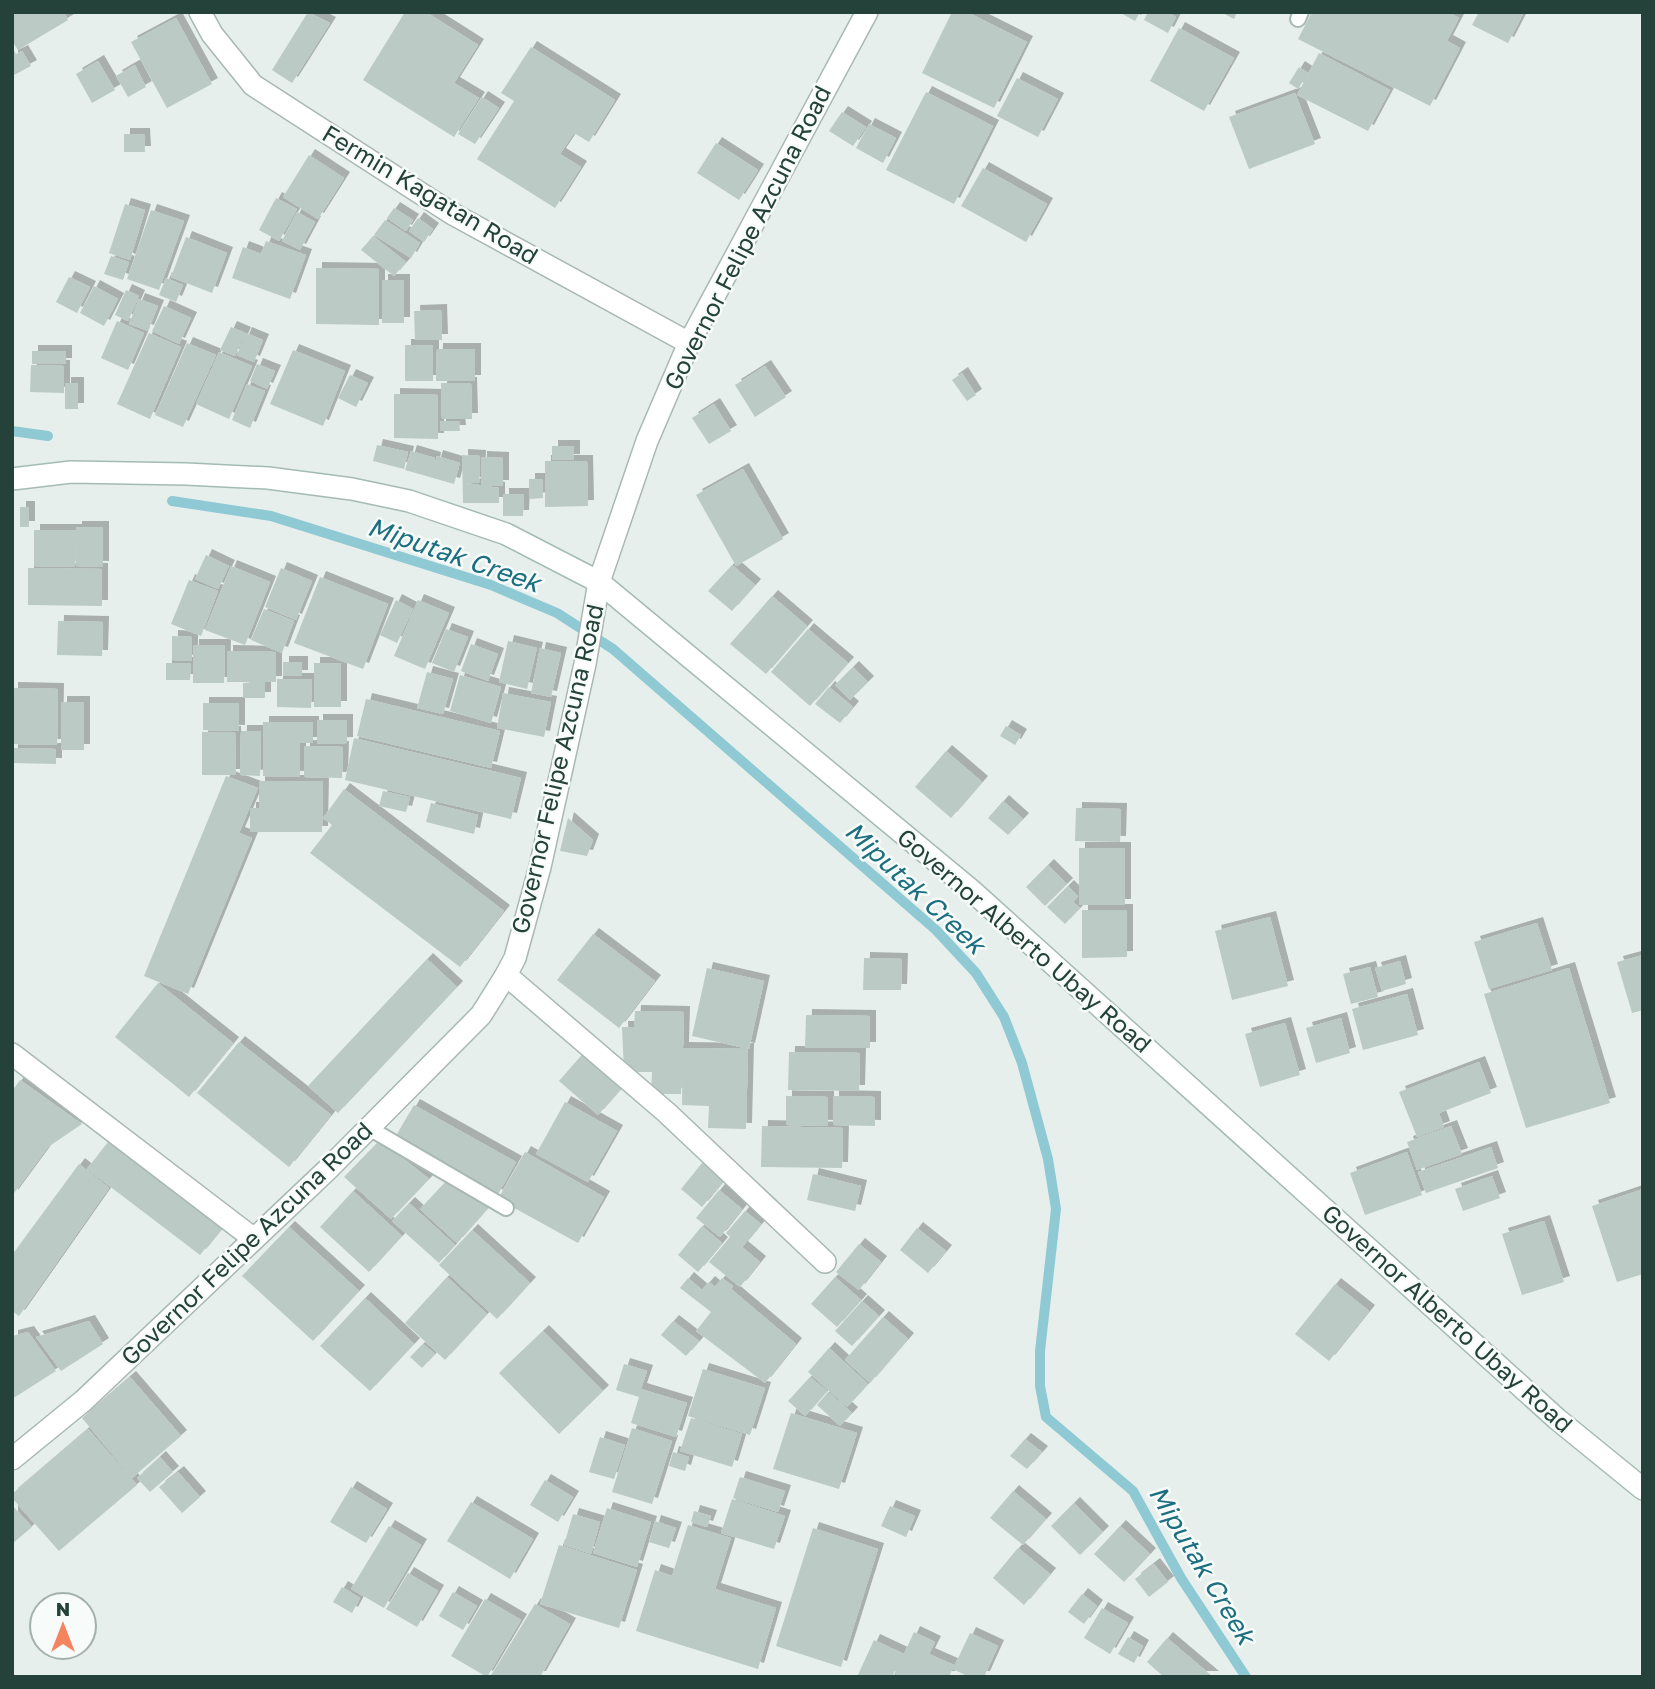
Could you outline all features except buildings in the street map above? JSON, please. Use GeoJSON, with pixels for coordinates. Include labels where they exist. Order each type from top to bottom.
{"type":"FeatureCollection","features":[{"type":"Feature","properties":{"kind":"street","name":"Fermin Kagatan Road"},"geometry":{"type":"LineString","coordinates":[[200,12],[212,34],[253,85],[451,213],[690,343]]}},
{"type":"Feature","properties":{"kind":"street","name":"Governor Felipe Azcuna Road"},"geometry":{"type":"LineString","coordinates":[[12,1459],[83,1401],[369,1128],[481,1015],[506,975],[515,958],[540,867],[585,664],[599,582],[647,441],[690,343],[867,12]]}},
{"type":"Feature","properties":{"kind":"street","name":"Governor Alberto Ubay Road"},"geometry":{"type":"LineString","coordinates":[[12,479],[71,472],[186,474],[268,478],[352,489],[409,501],[506,534],[599,582],[971,890],[1557,1419],[1643,1489]]}},
{"type":"Feature","properties":{"kind":"street"},"geometry":{"type":"LineString","coordinates":[[506,975],[666,1112],[825,1262]]}},
{"type":"Feature","properties":{"kind":"street"},"geometry":{"type":"LineString","coordinates":[[12,1054],[254,1239]]}},
{"type":"Feature","properties":{"kind":"lane"},"geometry":{"type":"LineString","coordinates":[[369,1128],[506,1208]]}},
{"type":"Feature","properties":{"kind":"waterway","name":"Miputak Creek"},"geometry":{"type":"LineString","coordinates":[[12,431],[48,436]]}},
{"type":"Feature","properties":{"kind":"waterway","name":"Miputak Creek"},"geometry":{"type":"LineString","coordinates":[[172,501],[271,516],[491,585],[557,613],[613,649],[936,930],[976,973],[1004,1017],[1022,1063],[1048,1159],[1056,1209],[1040,1351],[1040,1386],[1046,1417],[1133,1491],[1181,1578],[1246,1677]]}}]}
